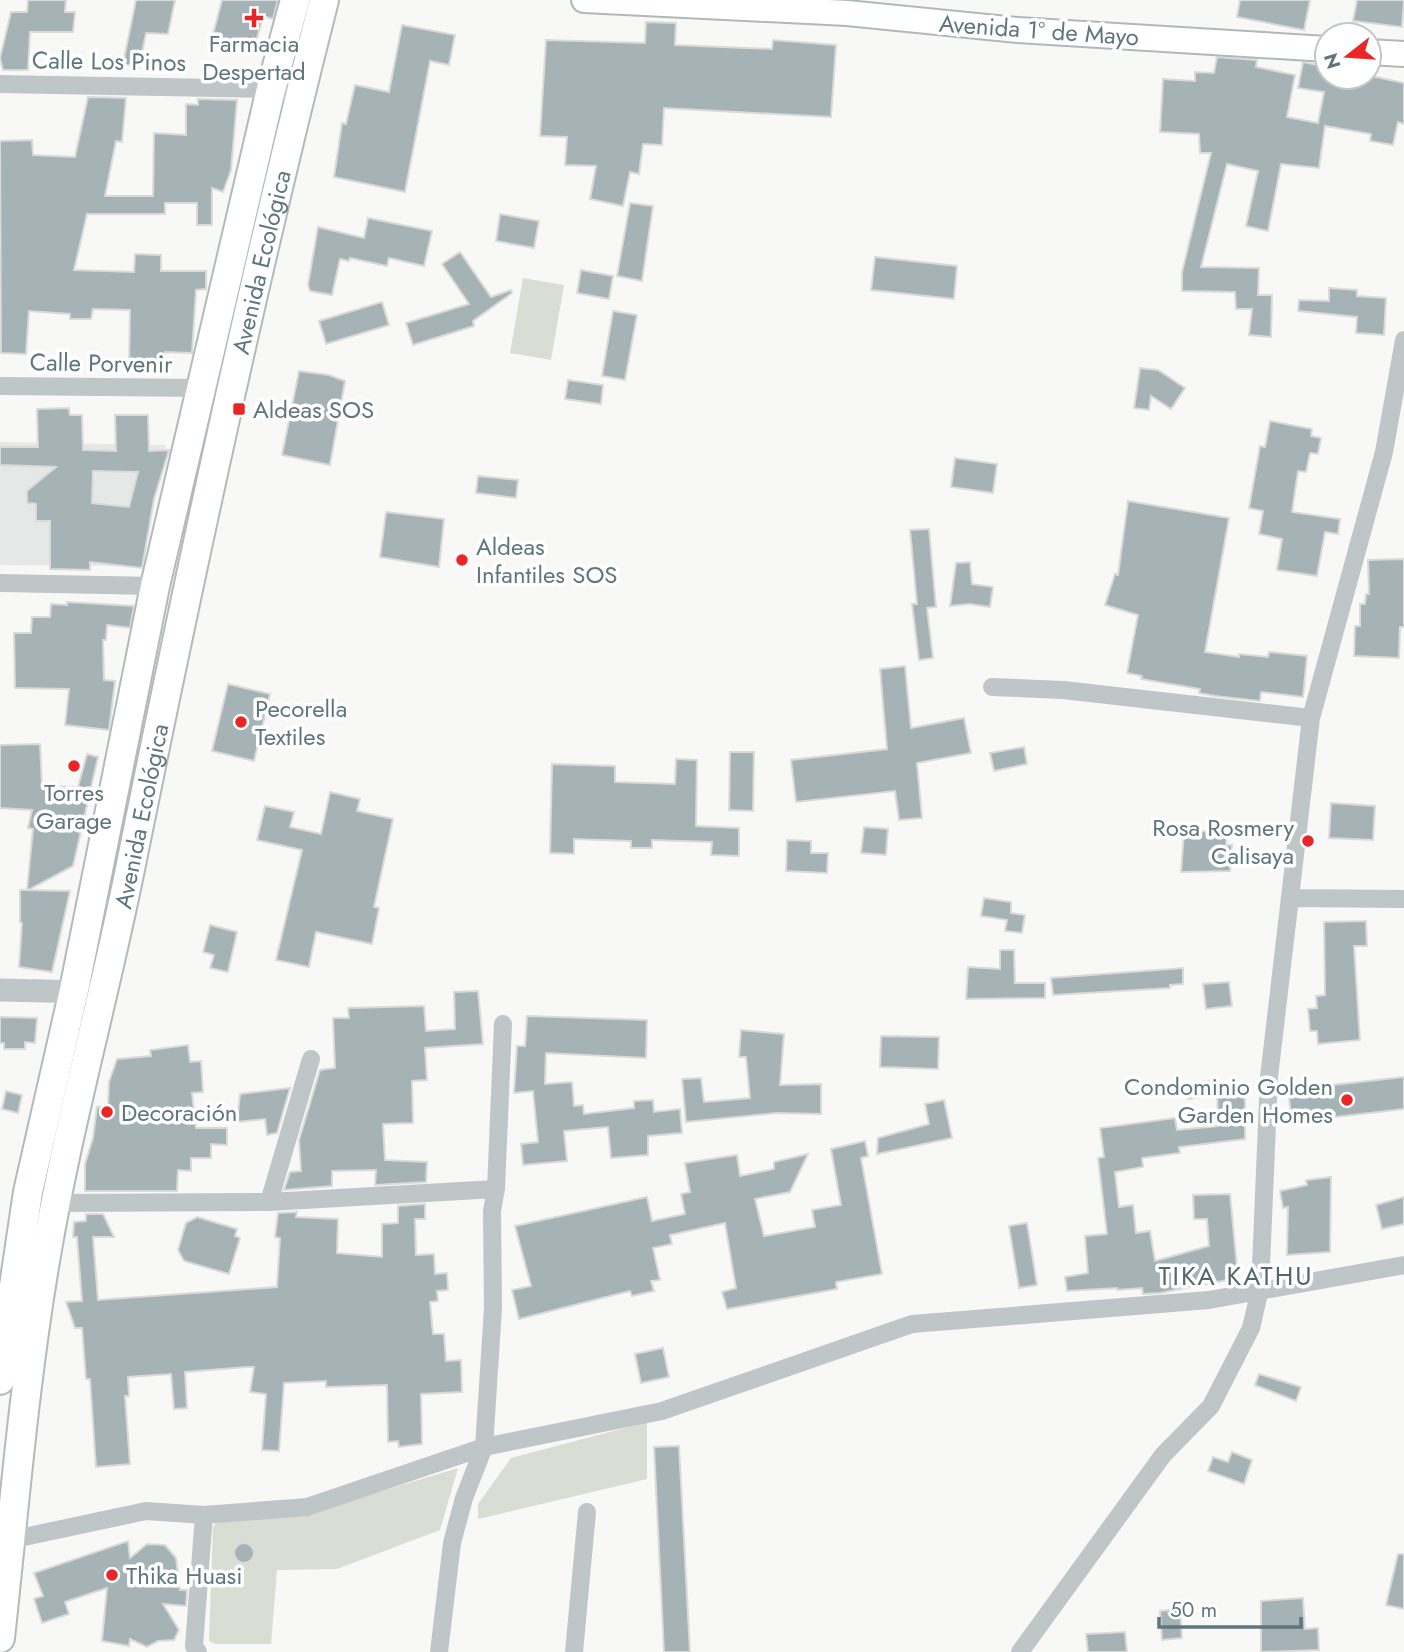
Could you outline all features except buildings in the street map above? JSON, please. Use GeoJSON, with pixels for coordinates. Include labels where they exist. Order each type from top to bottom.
{"type":"FeatureCollection","features":[{"type":"Feature","properties":{"kind":"main road","name":"Avenida Ecológica"},"geometry":{"type":"LineString","coordinates":[[0,1380],[8,1259],[28,1192],[74,990],[155,586],[271,89],[295,0]]}},
{"type":"Feature","properties":{"kind":"main road","name":"Avenida Ecológica"},"geometry":{"type":"LineString","coordinates":[[0,1638],[10,1540],[43,1337],[55,1203],[105,993],[187,587],[300,93],[324,0]]}},
{"type":"Feature","properties":{"kind":"main road","name":"Avenida 1º de Mayo"},"geometry":{"type":"LineString","coordinates":[[584,0],[847,13],[1018,30],[1313,49]]}},
{"type":"Feature","properties":{"kind":"main road"},"geometry":{"type":"LineString","coordinates":[[1383,53],[1404,54]]}},
{"type":"Feature","properties":{"kind":"street","name":"Calle Los Pinos"},"geometry":{"type":"LineString","coordinates":[[0,84],[271,89],[300,93]]}},
{"type":"Feature","properties":{"kind":"street"},"geometry":{"type":"LineString","coordinates":[[1020,1652],[1163,1455],[1210,1406],[1251,1328],[1259,1289],[1269,1077],[1311,718],[1399,401],[1404,340]]}},
{"type":"Feature","properties":{"kind":"street","name":"Calle Porvenir"},"geometry":{"type":"LineString","coordinates":[[0,386],[202,388]]}},
{"type":"Feature","properties":{"kind":"street"},"geometry":{"type":"LineString","coordinates":[[0,583],[155,586]]}},
{"type":"Feature","properties":{"kind":"street"},"geometry":{"type":"LineString","coordinates":[[992,687],[1063,690],[1311,718]]}},
{"type":"Feature","properties":{"kind":"street"},"geometry":{"type":"LineString","coordinates":[[1291,898],[1404,899]]}},
{"type":"Feature","properties":{"kind":"street"},"geometry":{"type":"LineString","coordinates":[[0,990],[74,990],[105,993]]}},
{"type":"Feature","properties":{"kind":"street"},"geometry":{"type":"LineString","coordinates":[[439,1652],[452,1543],[464,1498],[484,1447],[493,1308],[492,1211],[496,1189],[503,1024]]}},
{"type":"Feature","properties":{"kind":"street"},"geometry":{"type":"LineString","coordinates":[[269,1202],[311,1059]]}},
{"type":"Feature","properties":{"kind":"street"},"geometry":{"type":"LineString","coordinates":[[55,1203],[269,1202],[496,1189]]}},
{"type":"Feature","properties":{"kind":"street"},"geometry":{"type":"LineString","coordinates":[[10,1540],[146,1511],[204,1515],[307,1507],[484,1447],[662,1411],[912,1324],[1209,1300],[1404,1265]]}},
{"type":"Feature","properties":{"kind":"street"},"geometry":{"type":"LineString","coordinates":[[574,1652],[587,1512]]}},
{"type":"Feature","properties":{"kind":"street"},"geometry":{"type":"LineString","coordinates":[[198,1652],[194,1646],[204,1515]]}},
{"type":"Feature","properties":{"kind":"shaded area"},"geometry":{"type":"Polygon","coordinates":[[[523,278],[564,285],[551,360],[510,353],[523,278]]]}},
{"type":"Feature","properties":{"kind":"shaded area"},"geometry":{"type":"Polygon","coordinates":[[[0,442],[166,445],[142,559],[129,566],[0,565],[0,442]]]}},
{"type":"Feature","properties":{"kind":"shaded area"},"geometry":{"type":"Polygon","coordinates":[[[647,1422],[647,1479],[478,1519],[478,1504],[511,1458],[647,1422]]]}},
{"type":"Feature","properties":{"kind":"shaded area"},"geometry":{"type":"Polygon","coordinates":[[[458,1468],[440,1530],[337,1569],[277,1570],[271,1644],[215,1644],[209,1641],[213,1527],[218,1521],[313,1512],[458,1468]]]}},
{"type":"Feature","properties":{"kind":"place","name":"Farmacia Despertad"},"geometry":{"type":"Point","coordinates":[254,18]}},
{"type":"Feature","properties":{"kind":"place","name":"Aldeas SOS"},"geometry":{"type":"Point","coordinates":[239,409]}},
{"type":"Feature","properties":{"kind":"place","name":"Aldeas Infantiles SOS"},"geometry":{"type":"Point","coordinates":[462,560]}},
{"type":"Feature","properties":{"kind":"place","name":"Pecorella Textiles"},"geometry":{"type":"Point","coordinates":[241,722]}},
{"type":"Feature","properties":{"kind":"place","name":"Torres Garage"},"geometry":{"type":"Point","coordinates":[74,766]}},
{"type":"Feature","properties":{"kind":"place","name":"Rosa Rosmery Calisaya"},"geometry":{"type":"Point","coordinates":[1308,841]}},
{"type":"Feature","properties":{"kind":"place","name":"Condominio Golden Garden Homes"},"geometry":{"type":"Point","coordinates":[1347,1100]}},
{"type":"Feature","properties":{"kind":"place","name":"Decoración"},"geometry":{"type":"Point","coordinates":[107,1112]}},
{"type":"Feature","properties":{"kind":"place","name":"Thika Huasi"},"geometry":{"type":"Point","coordinates":[112,1575]}},
{"type":"Feature","properties":{"kind":"district","name":"TIKA KATHU"},"geometry":{"type":"Point","coordinates":[1236,1276]}}]}
